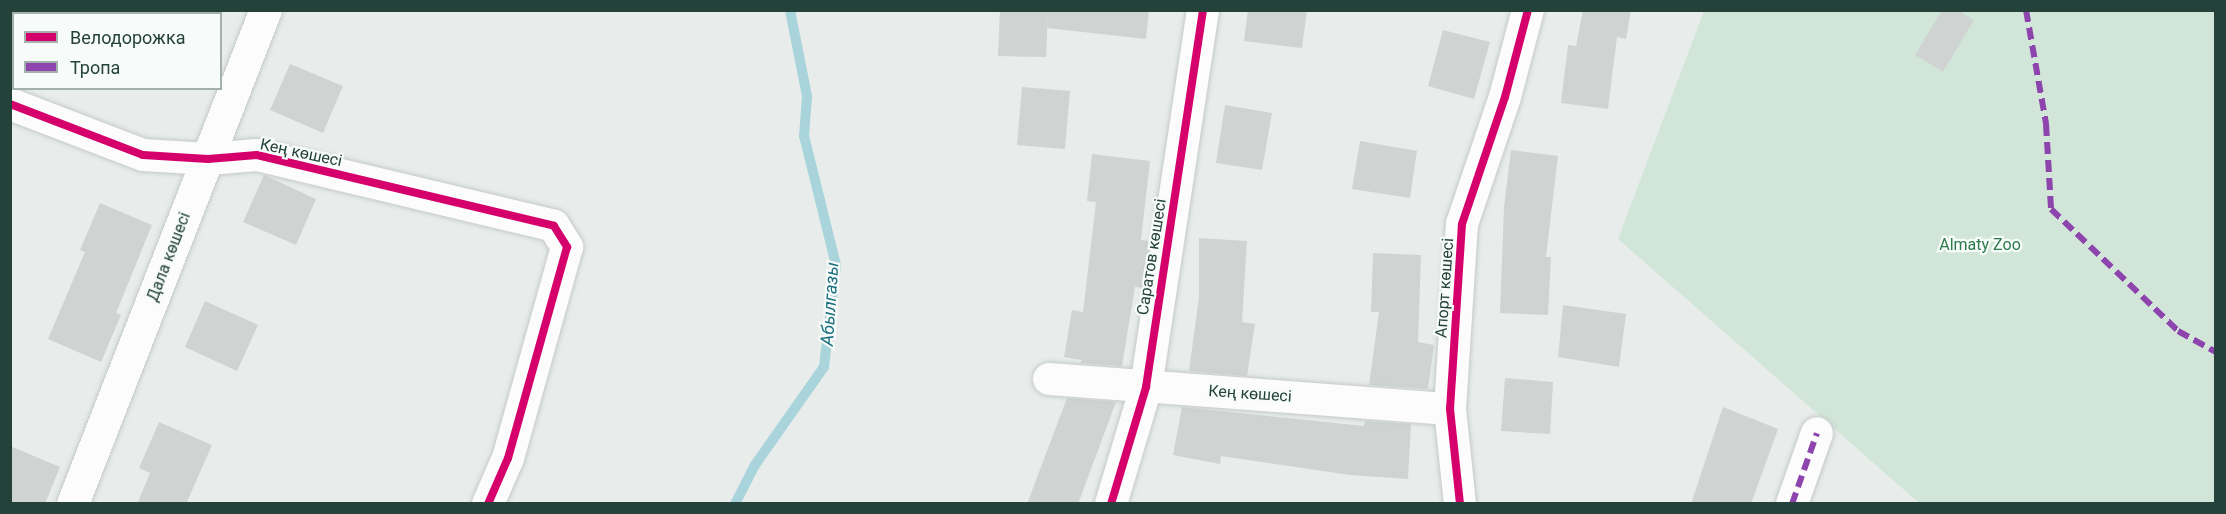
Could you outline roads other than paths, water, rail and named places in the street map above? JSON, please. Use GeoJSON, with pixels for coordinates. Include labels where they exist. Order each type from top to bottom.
{"type":"FeatureCollection","features":[{"type":"Feature","properties":{"kind":"street","name":"Дала көшесі"},"geometry":{"type":"LineString","coordinates":[[72,504],[266,10]]}},
{"type":"Feature","properties":{"kind":"street","name":"Саратов көшесі"},"geometry":{"type":"LineString","coordinates":[[1111,504],[1146,387],[1203,10]]}},
{"type":"Feature","properties":{"kind":"street","name":"Апорт көшесі"},"geometry":{"type":"LineString","coordinates":[[1460,504],[1450,409],[1462,224],[1505,97],[1528,10]]}},
{"type":"Feature","properties":{"kind":"street","name":"Кең көшесі"},"geometry":{"type":"LineString","coordinates":[[10,104],[143,155],[208,159],[257,155],[554,226],[567,247],[508,458],[488,504]]}},
{"type":"Feature","properties":{"kind":"street","name":"Кең көшесі"},"geometry":{"type":"LineString","coordinates":[[1049,380],[1450,409]]}},
{"type":"Feature","properties":{"kind":"street"},"geometry":{"type":"LineString","coordinates":[[1792,504],[1817,433]]}},
{"type":"Feature","properties":{"kind":"waterway","name":"Абылгазы"},"geometry":{"type":"LineString","coordinates":[[735,504],[755,465],[824,367],[836,265],[804,136],[807,96],[790,10]]}},
{"type":"Feature","properties":{"kind":"park label","name":"Almaty Zoo"},"geometry":{"type":"Point","coordinates":[1980,245]}}]}
